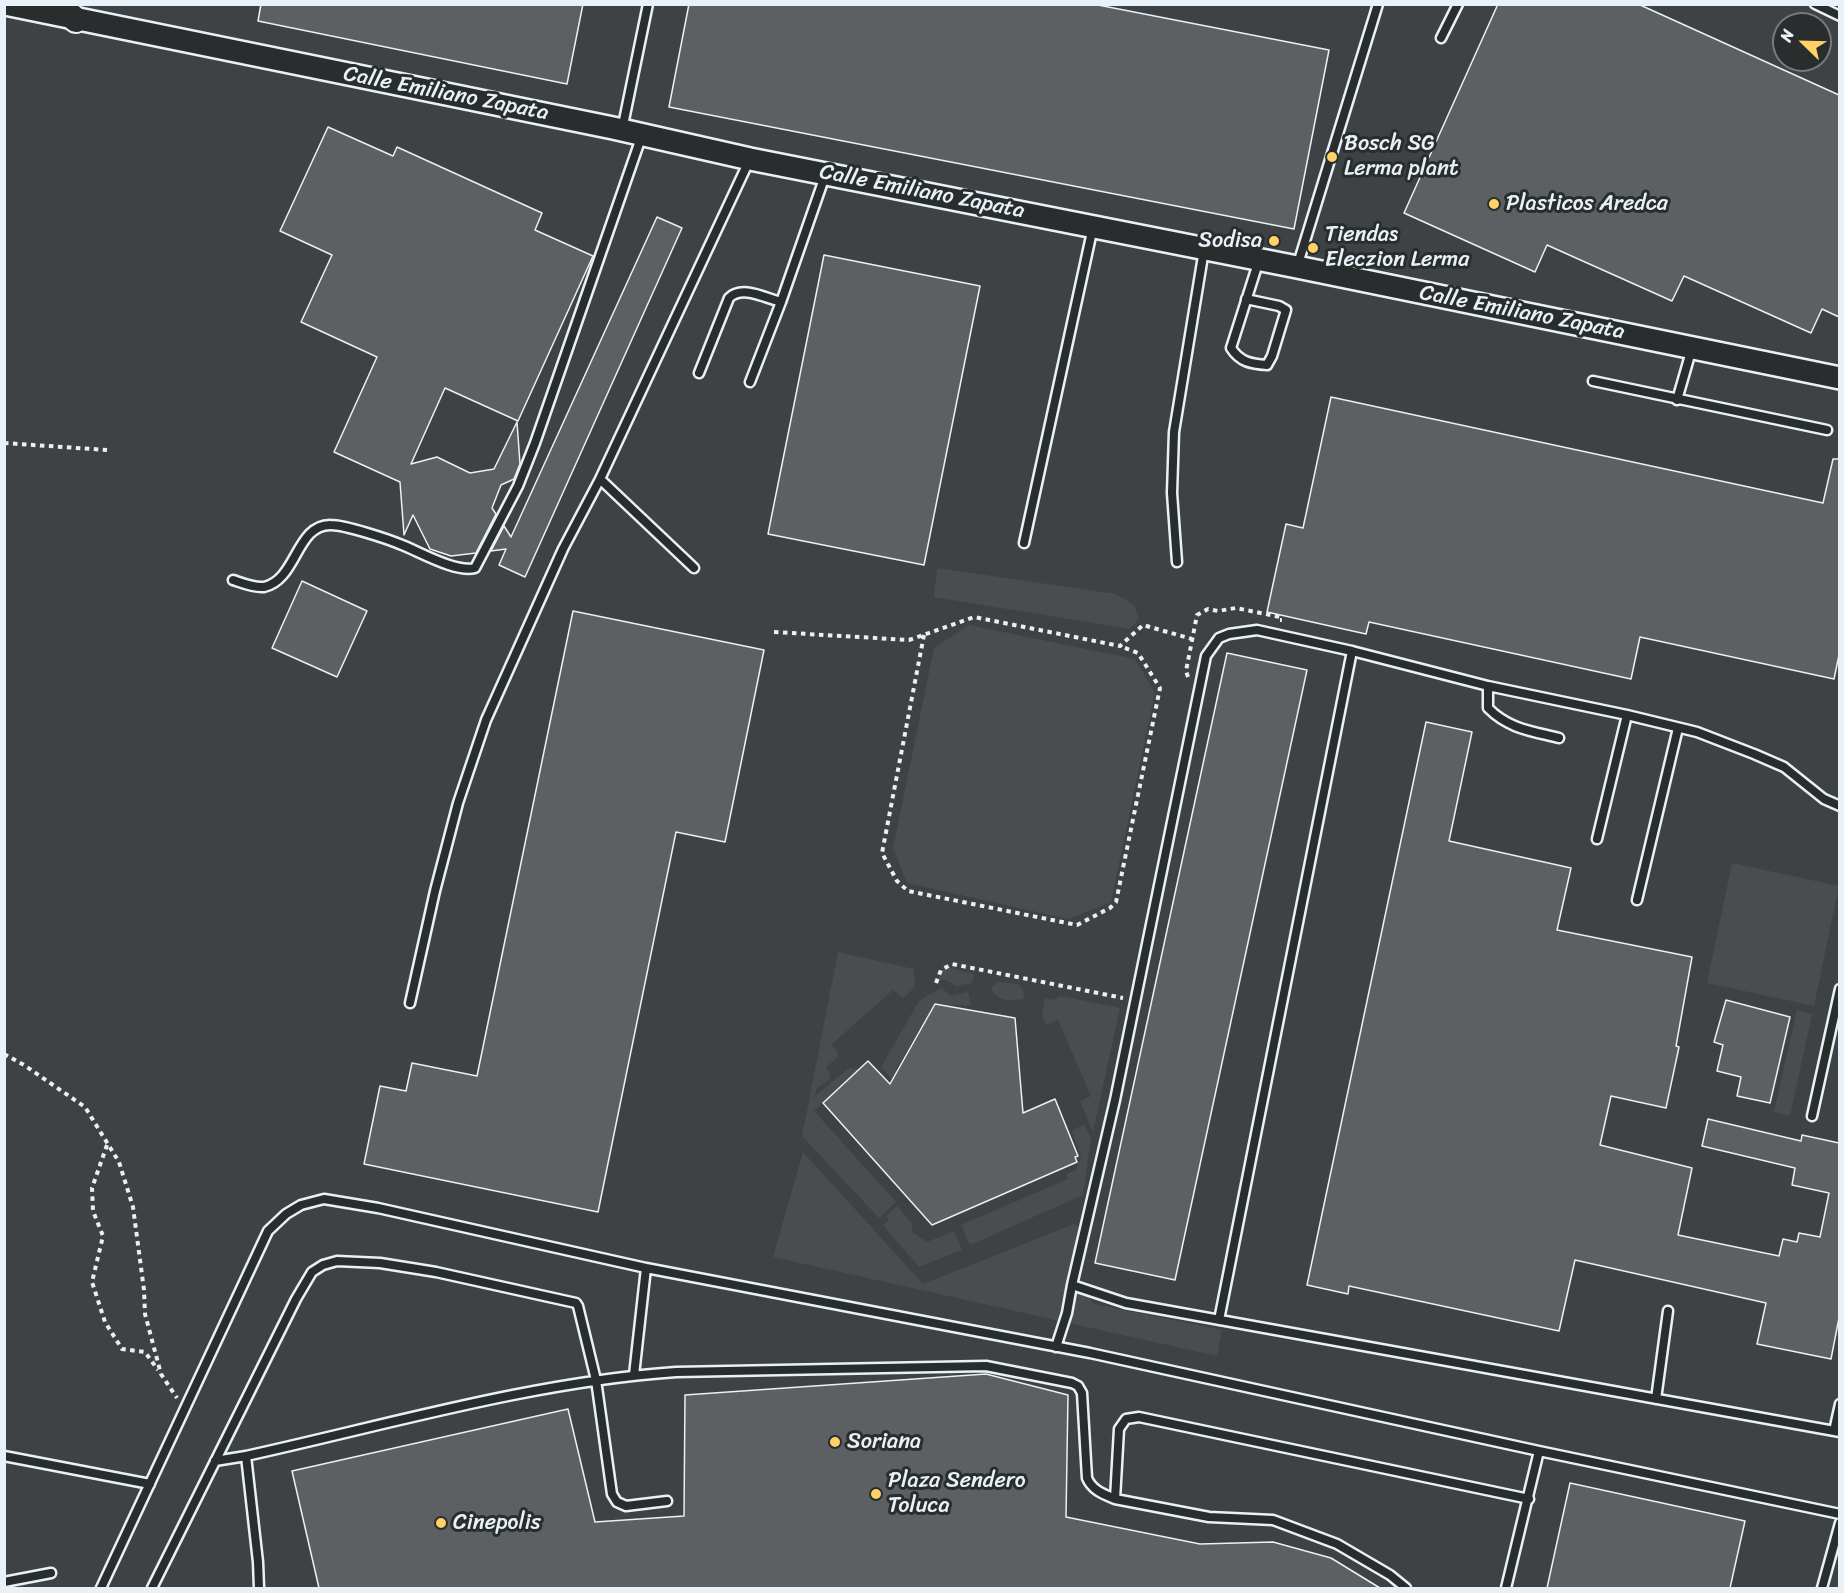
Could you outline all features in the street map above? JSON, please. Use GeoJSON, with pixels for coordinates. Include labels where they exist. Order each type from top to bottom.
{"type":"FeatureCollection","features":[{"type":"Feature","properties":{"kind":"street","name":"Calle Emiliano Zapata"},"geometry":{"type":"LineString","coordinates":[[5,4],[70,12],[750,159],[1297,267],[1839,378]]}},
{"type":"Feature","properties":{"kind":"lane"},"geometry":{"type":"LineString","coordinates":[[233,580],[264,587],[281,578],[306,539],[320,526],[333,525],[399,544],[462,570],[475,568],[478,564],[518,486],[535,443],[632,133],[648,4]]}},
{"type":"Feature","properties":{"kind":"lane"},"geometry":{"type":"LineString","coordinates":[[1297,267],[1378,4]]}},
{"type":"Feature","properties":{"kind":"lane"},"geometry":{"type":"LineString","coordinates":[[1441,38],[1458,4]]}},
{"type":"Feature","properties":{"kind":"lane"},"geometry":{"type":"LineString","coordinates":[[1815,4],[1839,16]]}},
{"type":"Feature","properties":{"kind":"lane"},"geometry":{"type":"LineString","coordinates":[[410,1003],[435,891],[458,803],[486,720],[563,549],[600,479],[750,159]]}},
{"type":"Feature","properties":{"kind":"lane"},"geometry":{"type":"LineString","coordinates":[[750,382],[826,173]]}},
{"type":"Feature","properties":{"kind":"lane"},"geometry":{"type":"LineString","coordinates":[[1024,543],[1093,227]]}},
{"type":"Feature","properties":{"kind":"lane"},"geometry":{"type":"LineString","coordinates":[[1177,562],[1172,493],[1174,432],[1204,249]]}},
{"type":"Feature","properties":{"kind":"lane"},"geometry":{"type":"LineString","coordinates":[[1246,299],[1279,306],[1286,310],[1267,365],[1237,358],[1231,348],[1246,299],[1259,260]]}},
{"type":"Feature","properties":{"kind":"lane"},"geometry":{"type":"LineString","coordinates":[[699,373],[732,295],[746,292],[781,302]]}},
{"type":"Feature","properties":{"kind":"lane"},"geometry":{"type":"LineString","coordinates":[[1677,400],[1692,347]]}},
{"type":"Feature","properties":{"kind":"lane"},"geometry":{"type":"LineString","coordinates":[[1593,381],[1827,430]]}},
{"type":"Feature","properties":{"kind":"lane"},"geometry":{"type":"LineString","coordinates":[[600,479],[694,568]]}},
{"type":"Feature","properties":{"kind":"lane"},"geometry":{"type":"LineString","coordinates":[[1056,1347],[1067,1313],[1115,1100],[1206,656],[1219,638],[1229,634],[1257,630],[1352,651],[1488,686],[1697,732],[1784,768],[1824,800],[1839,806]]}},
{"type":"Feature","properties":{"kind":"lane"},"geometry":{"type":"LineString","coordinates":[[1219,1320],[1352,651]]}},
{"type":"Feature","properties":{"kind":"lane"},"geometry":{"type":"LineString","coordinates":[[1488,686],[1488,708],[1499,719],[1511,726],[1558,738]]}},
{"type":"Feature","properties":{"kind":"lane"},"geometry":{"type":"LineString","coordinates":[[1597,839],[1628,715]]}},
{"type":"Feature","properties":{"kind":"lane"},"geometry":{"type":"LineString","coordinates":[[1637,900],[1678,728]]}},
{"type":"Feature","properties":{"kind":"lane"},"geometry":{"type":"LineString","coordinates":[[1812,1116],[1839,988]]}},
{"type":"Feature","properties":{"kind":"lane"},"geometry":{"type":"LineString","coordinates":[[102,1588],[268,1231],[286,1214],[301,1205],[324,1199],[378,1208],[646,1268],[1056,1347],[1839,1514]]}},
{"type":"Feature","properties":{"kind":"lane"},"geometry":{"type":"LineString","coordinates":[[152,1588],[296,1299],[312,1272],[323,1265],[337,1261],[380,1263],[436,1272],[574,1303],[578,1306],[596,1380],[612,1494],[617,1502],[626,1506],[667,1501]]}},
{"type":"Feature","properties":{"kind":"lane"},"geometry":{"type":"LineString","coordinates":[[634,1375],[646,1268]]}},
{"type":"Feature","properties":{"kind":"lane"},"geometry":{"type":"LineString","coordinates":[[1072,1285],[1118,1301],[1837,1431],[1839,1404]]}},
{"type":"Feature","properties":{"kind":"lane"},"geometry":{"type":"LineString","coordinates":[[1656,1399],[1668,1311]]}},
{"type":"Feature","properties":{"kind":"lane"},"geometry":{"type":"LineString","coordinates":[[215,1461],[528,1392],[634,1375],[986,1366],[1078,1386],[1082,1393],[1087,1478],[1094,1489],[1115,1499],[1209,1517],[1273,1520],[1337,1544],[1390,1575],[1406,1588]]}},
{"type":"Feature","properties":{"kind":"lane"},"geometry":{"type":"LineString","coordinates":[[1115,1499],[1119,1429],[1126,1419],[1139,1417],[1528,1499]]}},
{"type":"Feature","properties":{"kind":"lane"},"geometry":{"type":"LineString","coordinates":[[1506,1588],[1539,1451]]}},
{"type":"Feature","properties":{"kind":"lane"},"geometry":{"type":"LineString","coordinates":[[246,1455],[259,1588]]}},
{"type":"Feature","properties":{"kind":"lane"},"geometry":{"type":"LineString","coordinates":[[4,1456],[150,1484]]}},
{"type":"Feature","properties":{"kind":"lane"},"geometry":{"type":"LineString","coordinates":[[1822,1588],[1839,1523]]}},
{"type":"Feature","properties":{"kind":"lane"},"geometry":{"type":"LineString","coordinates":[[4,1582],[51,1574]]}},
{"type":"Feature","properties":{"kind":"path"},"geometry":{"type":"LineString","coordinates":[[4,443],[107,450]]}},
{"type":"Feature","properties":{"kind":"path"},"geometry":{"type":"LineString","coordinates":[[774,632],[909,640],[974,617],[1120,646],[1138,653],[1160,688],[1116,902],[1110,908],[1077,925],[908,891],[897,881],[882,853],[924,635]]}},
{"type":"Feature","properties":{"kind":"path"},"geometry":{"type":"LineString","coordinates":[[1120,646],[1143,625],[1192,639]]}},
{"type":"Feature","properties":{"kind":"path"},"geometry":{"type":"LineString","coordinates":[[936,983],[941,970],[952,964],[1130,999]]}},
{"type":"Feature","properties":{"kind":"path"},"geometry":{"type":"LineString","coordinates":[[4,1054],[85,1107],[119,1162],[133,1207],[145,1314],[161,1374]]}},
{"type":"Feature","properties":{"kind":"path"},"geometry":{"type":"LineString","coordinates":[[108,1144],[92,1188],[93,1211],[103,1236],[92,1282],[105,1322],[122,1349],[145,1352],[184,1409]]}},
{"type":"Feature","properties":{"kind":"shaded area"},"geometry":{"type":"Polygon","coordinates":[[[5,5],[1839,5],[1839,1588],[5,1588],[5,5]]]}},
{"type":"Feature","properties":{"kind":"shaded area"},"geometry":{"type":"Polygon","coordinates":[[[937,568],[1116,594],[1134,605],[1139,619],[1129,629],[934,597],[937,568]]]}},
{"type":"Feature","properties":{"kind":"shaded area"},"geometry":{"type":"Polygon","coordinates":[[[969,625],[1135,659],[1155,693],[1111,902],[1068,919],[907,883],[893,848],[934,648],[969,625]]]}},
{"type":"Feature","properties":{"kind":"shaded area"},"geometry":{"type":"Polygon","coordinates":[[[1732,863],[1839,886],[1814,1006],[1707,983],[1732,863]]]}},
{"type":"Feature","properties":{"kind":"shaded area"},"geometry":{"type":"Polygon","coordinates":[[[838,952],[914,969],[915,987],[903,998],[893,990],[832,1044],[839,1056],[826,1067],[831,1078],[817,1088],[814,1097],[849,1068],[859,1069],[814,1111],[896,1202],[879,1218],[802,1136],[838,952]]]}},
{"type":"Feature","properties":{"kind":"shaded area"},"geometry":{"type":"Polygon","coordinates":[[[946,967],[974,974],[972,983],[956,986],[946,980],[938,980],[946,967]]]}},
{"type":"Feature","properties":{"kind":"shaded area"},"geometry":{"type":"Polygon","coordinates":[[[998,982],[1018,984],[1023,990],[1024,999],[1009,1000],[996,996],[991,988],[998,982]]]}},
{"type":"Feature","properties":{"kind":"shaded area"},"geometry":{"type":"Polygon","coordinates":[[[942,987],[949,996],[968,992],[971,1006],[935,1004],[895,1071],[948,1127],[945,1137],[881,1067],[919,1001],[942,987]]]}},
{"type":"Feature","properties":{"kind":"shaded area"},"geometry":{"type":"Polygon","coordinates":[[[1060,996],[1120,1008],[1093,1132],[1080,1101],[1091,1096],[1058,1020],[1046,1025],[1042,1016],[1045,998],[1054,1000],[1060,996]]]}},
{"type":"Feature","properties":{"kind":"shaded area"},"geometry":{"type":"Polygon","coordinates":[[[1797,1010],[1812,1014],[1790,1116],[1774,1112],[1797,1010]]]}},
{"type":"Feature","properties":{"kind":"shaded area"},"geometry":{"type":"Polygon","coordinates":[[[1084,1124],[1091,1139],[1083,1195],[970,1245],[961,1225],[1068,1179],[1066,1174],[1076,1170],[1081,1156],[1072,1131],[1084,1124]]]}},
{"type":"Feature","properties":{"kind":"shaded area"},"geometry":{"type":"Polygon","coordinates":[[[803,1152],[923,1284],[1074,1224],[1081,1229],[1079,1277],[1094,1304],[1222,1330],[1217,1356],[773,1257],[803,1152]]]}},
{"type":"Feature","properties":{"kind":"shaded area"},"geometry":{"type":"Polygon","coordinates":[[[897,1206],[913,1225],[911,1231],[927,1242],[954,1231],[962,1250],[919,1267],[883,1225],[889,1220],[886,1216],[897,1206]]]}},
{"type":"Feature","properties":{"kind":"building"},"geometry":{"type":"Polygon","coordinates":[[[261,4],[583,4],[567,84],[258,21],[261,4]]]}},
{"type":"Feature","properties":{"kind":"building"},"geometry":{"type":"Polygon","coordinates":[[[689,4],[1093,4],[1329,50],[1294,229],[669,107],[689,4]]]}},
{"type":"Feature","properties":{"kind":"building"},"geometry":{"type":"Polygon","coordinates":[[[1498,4],[1638,4],[1772,65],[1772,72],[1788,72],[1839,95],[1839,317],[1822,309],[1811,333],[1684,276],[1672,301],[1547,245],[1535,272],[1404,213],[1498,4]]]}},
{"type":"Feature","properties":{"kind":"building"},"geometry":{"type":"Polygon","coordinates":[[[328,127],[393,156],[397,147],[542,213],[535,230],[593,256],[518,421],[445,388],[411,464],[437,457],[470,473],[494,469],[517,422],[520,464],[514,479],[501,485],[492,508],[496,514],[476,553],[451,556],[430,549],[413,515],[404,535],[400,482],[334,452],[377,357],[301,322],[332,255],[280,231],[328,127]]]}},
{"type":"Feature","properties":{"kind":"building"},"geometry":{"type":"Polygon","coordinates":[[[657,217],[682,228],[525,577],[499,565],[506,549],[491,551],[504,526],[511,537],[657,217]]]}},
{"type":"Feature","properties":{"kind":"building"},"geometry":{"type":"Polygon","coordinates":[[[824,255],[980,286],[924,565],[768,534],[824,255]]]}},
{"type":"Feature","properties":{"kind":"building"},"geometry":{"type":"Polygon","coordinates":[[[1331,397],[1823,503],[1833,459],[1839,459],[1839,655],[1834,679],[1640,637],[1631,679],[1369,622],[1366,634],[1267,612],[1286,524],[1303,528],[1331,397]]]}},
{"type":"Feature","properties":{"kind":"building"},"geometry":{"type":"Polygon","coordinates":[[[302,581],[367,611],[337,677],[272,648],[302,581]]]}},
{"type":"Feature","properties":{"kind":"building"},"geometry":{"type":"Polygon","coordinates":[[[573,611],[764,650],[725,842],[676,832],[598,1212],[364,1164],[380,1086],[406,1091],[412,1063],[477,1076],[573,611]]]}},
{"type":"Feature","properties":{"kind":"building"},"geometry":{"type":"Polygon","coordinates":[[[1227,653],[1307,670],[1175,1280],[1095,1263],[1227,653]]]}},
{"type":"Feature","properties":{"kind":"building"},"geometry":{"type":"Polygon","coordinates":[[[1426,722],[1472,732],[1449,841],[1571,868],[1557,930],[1692,957],[1676,1046],[1679,1047],[1666,1108],[1611,1096],[1600,1145],[1692,1168],[1678,1235],[1779,1256],[1783,1239],[1797,1242],[1799,1233],[1820,1237],[1829,1193],[1792,1185],[1795,1168],[1702,1146],[1708,1119],[1801,1141],[1802,1135],[1839,1143],[1839,1318],[1831,1359],[1757,1344],[1766,1303],[1575,1260],[1559,1331],[1349,1286],[1348,1294],[1307,1285],[1426,722]]]}},
{"type":"Feature","properties":{"kind":"building"},"geometry":{"type":"Polygon","coordinates":[[[1726,1000],[1790,1017],[1770,1103],[1737,1096],[1741,1077],[1717,1071],[1723,1045],[1714,1042],[1726,1000]]]}},
{"type":"Feature","properties":{"kind":"building"},"geometry":{"type":"Polygon","coordinates":[[[935,1004],[1015,1018],[1023,1113],[1055,1099],[1078,1156],[1075,1157],[1077,1162],[932,1225],[823,1103],[868,1061],[890,1084],[935,1004]]]}},
{"type":"Feature","properties":{"kind":"building","name":"Plaza Sendero Toluca"},"geometry":{"type":"Polygon","coordinates":[[[986,1374],[1068,1395],[1066,1517],[1200,1544],[1273,1542],[1331,1558],[1380,1588],[319,1588],[292,1471],[568,1409],[595,1522],[684,1516],[685,1395],[986,1374]]]}},
{"type":"Feature","properties":{"kind":"building"},"geometry":{"type":"Polygon","coordinates":[[[1570,1483],[1745,1521],[1730,1588],[1547,1588],[1570,1483]]]}},
{"type":"Feature","properties":{"kind":"place","name":"Bosch SG Lerma plant"},"geometry":{"type":"Point","coordinates":[1332,157]}},
{"type":"Feature","properties":{"kind":"place","name":"Plasticos Aredca"},"geometry":{"type":"Point","coordinates":[1494,204]}},
{"type":"Feature","properties":{"kind":"place","name":"Sodisa"},"geometry":{"type":"Point","coordinates":[1274,241]}},
{"type":"Feature","properties":{"kind":"place","name":"Tiendas Eleczion Lerma"},"geometry":{"type":"Point","coordinates":[1313,248]}},
{"type":"Feature","properties":{"kind":"place","name":"Soriana"},"geometry":{"type":"Point","coordinates":[835,1442]}},
{"type":"Feature","properties":{"kind":"place","name":"Plaza Sendero Toluca"},"geometry":{"type":"Point","coordinates":[876,1494]}},
{"type":"Feature","properties":{"kind":"place","name":"Cinepolis"},"geometry":{"type":"Point","coordinates":[441,1523]}}]}
